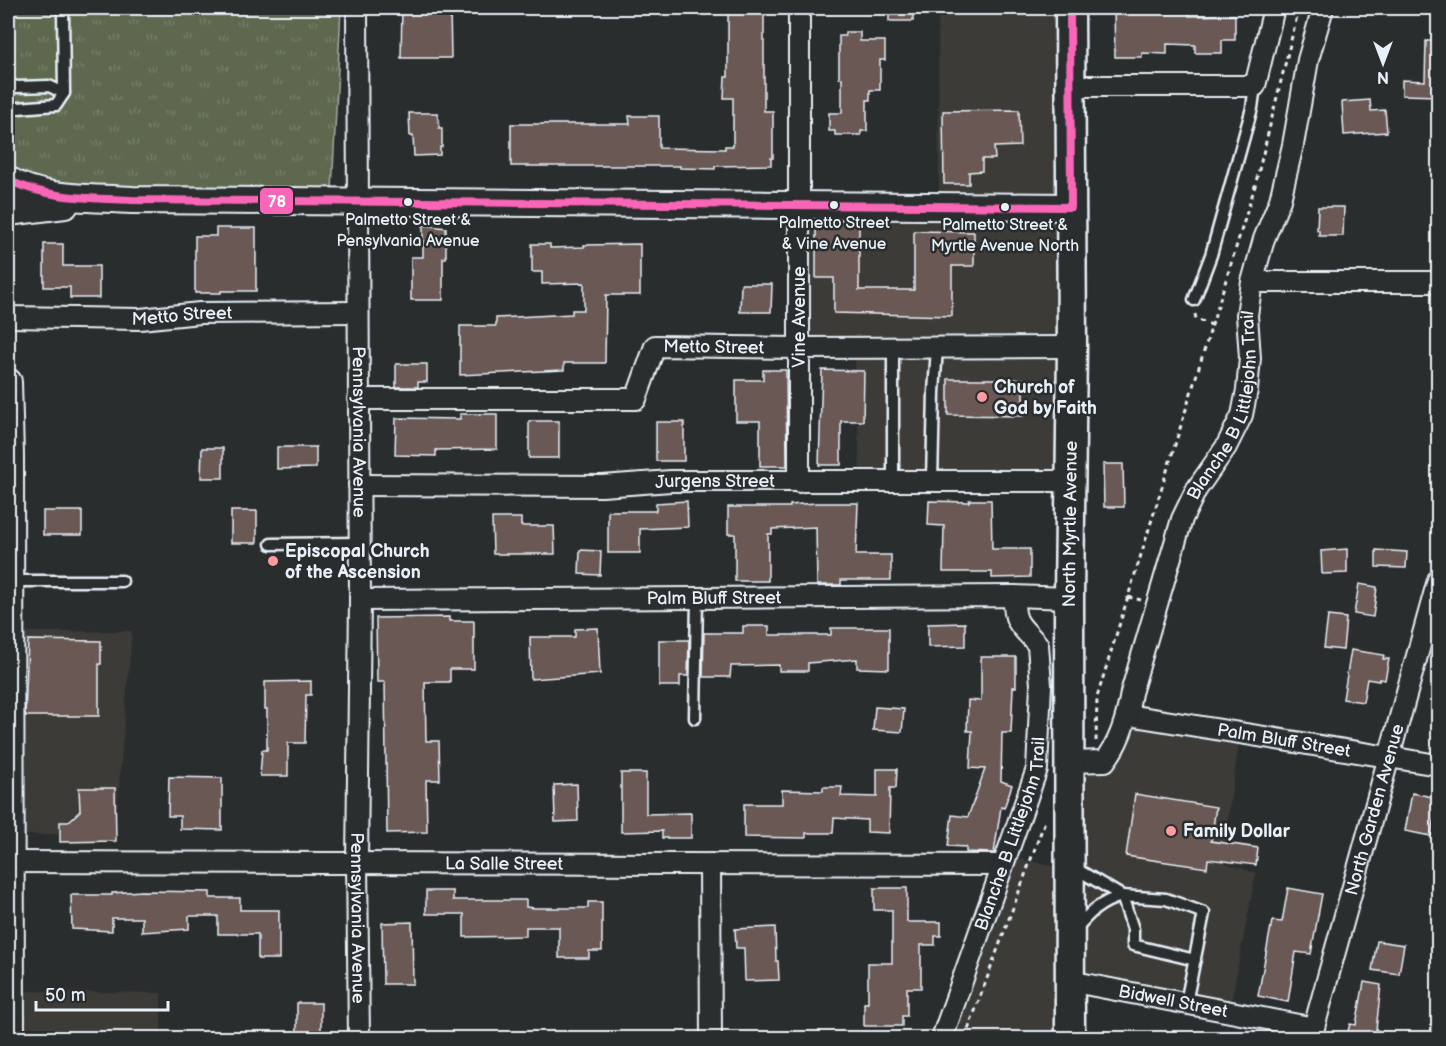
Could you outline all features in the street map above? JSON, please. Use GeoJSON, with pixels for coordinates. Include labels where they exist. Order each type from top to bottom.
{"type":"FeatureCollection","features":[{"type":"Feature","properties":{"kind":"main road","name":"North Myrtle Avenue"},"geometry":{"type":"LineString","coordinates":[[1070,8],[1072,347],[1070,598],[1082,763],[1069,865],[1070,1038]]}},
{"type":"Feature","properties":{"kind":"street","name":"Pennsylvania Avenue"},"geometry":{"type":"LineString","coordinates":[[357,8],[360,600],[357,863],[359,1038]]}},
{"type":"Feature","properties":{"kind":"street","name":"Vine Avenue"},"geometry":{"type":"LineString","coordinates":[[799,8],[800,482]]}},
{"type":"Feature","properties":{"kind":"street"},"geometry":{"type":"LineString","coordinates":[[1070,86],[1255,86],[1274,8]]}},
{"type":"Feature","properties":{"kind":"street","name":"Blanche B Littlejohn Trail"},"geometry":{"type":"LineString","coordinates":[[1082,763],[1105,761],[1114,750],[1128,715],[1131,693],[1182,519],[1196,490],[1226,447],[1242,415],[1250,358],[1247,315],[1252,282],[1264,239],[1280,200],[1293,145],[1308,60],[1323,8]]}},
{"type":"Feature","properties":{"kind":"street"},"geometry":{"type":"LineString","coordinates":[[8,180],[11,190],[8,210],[132,200]]}},
{"type":"Feature","properties":{"kind":"street"},"geometry":{"type":"LineString","coordinates":[[8,180],[22,189],[39,192],[132,200],[1071,207]]}},
{"type":"Feature","properties":{"kind":"street"},"geometry":{"type":"LineString","coordinates":[[1252,282],[1438,282]]}},
{"type":"Feature","properties":{"kind":"street","name":"Metto Street"},"geometry":{"type":"LineString","coordinates":[[8,316],[140,319],[200,313],[357,312]]}},
{"type":"Feature","properties":{"kind":"street","name":"Metto Street"},"geometry":{"type":"LineString","coordinates":[[358,399],[636,399],[655,346],[1072,347]]}},
{"type":"Feature","properties":{"kind":"street"},"geometry":{"type":"LineString","coordinates":[[8,382],[11,1038]]}},
{"type":"Feature","properties":{"kind":"street","name":"Jurgens Street"},"geometry":{"type":"LineString","coordinates":[[359,485],[602,486],[670,481],[1071,481]]}},
{"type":"Feature","properties":{"kind":"street","name":"North Garden Avenue"},"geometry":{"type":"LineString","coordinates":[[1313,1033],[1438,580]]}},
{"type":"Feature","properties":{"kind":"street","name":"Blanche B Littlejohn Trail"},"geometry":{"type":"LineString","coordinates":[[942,1038],[1037,769],[1040,709],[1038,645],[1020,627],[1015,618],[1014,596]]}},
{"type":"Feature","properties":{"kind":"street","name":"Palm Bluff Street"},"geometry":{"type":"LineString","coordinates":[[360,600],[1014,596],[1070,598]]}},
{"type":"Feature","properties":{"kind":"street","name":"Palm Bluff Street"},"geometry":{"type":"LineString","coordinates":[[1128,715],[1438,765]]}},
{"type":"Feature","properties":{"kind":"street","name":"La Salle Street"},"geometry":{"type":"LineString","coordinates":[[9,862],[1002,866]]}},
{"type":"Feature","properties":{"kind":"street"},"geometry":{"type":"LineString","coordinates":[[710,864],[711,1038]]}},
{"type":"Feature","properties":{"kind":"street","name":"Bidwell Street"},"geometry":{"type":"LineString","coordinates":[[1070,981],[1313,1033]]}},
{"type":"Feature","properties":{"kind":"lane"},"geometry":{"type":"LineString","coordinates":[[8,111],[56,105],[64,93],[63,8]]}},
{"type":"Feature","properties":{"kind":"lane"},"geometry":{"type":"LineString","coordinates":[[8,84],[17,87],[49,86],[64,93]]}},
{"type":"Feature","properties":{"kind":"lane"},"geometry":{"type":"LineString","coordinates":[[1194,300],[1211,255],[1252,108],[1255,86]]}},
{"type":"Feature","properties":{"kind":"lane"},"geometry":{"type":"LineString","coordinates":[[893,348],[893,482]]}},
{"type":"Feature","properties":{"kind":"lane"},"geometry":{"type":"LineString","coordinates":[[932,482],[937,348]]}},
{"type":"Feature","properties":{"kind":"lane"},"geometry":{"type":"LineString","coordinates":[[271,544],[359,543]]}},
{"type":"Feature","properties":{"kind":"lane"},"geometry":{"type":"LineString","coordinates":[[9,580],[122,581]]}},
{"type":"Feature","properties":{"kind":"lane"},"geometry":{"type":"LineString","coordinates":[[695,718],[697,598]]}},
{"type":"Feature","properties":{"kind":"lane"},"geometry":{"type":"LineString","coordinates":[[1069,865],[1122,896],[1133,929],[1133,945],[1195,960]]}},
{"type":"Feature","properties":{"kind":"lane"},"geometry":{"type":"LineString","coordinates":[[1069,937],[1091,912],[1106,901],[1122,896],[1166,899],[1204,913],[1186,1004]]}},
{"type":"Feature","properties":{"kind":"path"},"geometry":{"type":"LineString","coordinates":[[1082,763],[1097,697],[1255,186],[1299,8]]}},
{"type":"Feature","properties":{"kind":"path"},"geometry":{"type":"LineString","coordinates":[[1194,300],[1196,319],[1212,325]]}},
{"type":"Feature","properties":{"kind":"path"},"geometry":{"type":"LineString","coordinates":[[965,1038],[1046,815]]}},
{"type":"Feature","properties":{"kind":"shaded area"},"geometry":{"type":"Polygon","coordinates":[[[938,8],[1061,8],[1062,196],[939,195],[938,8]]]}},
{"type":"Feature","properties":{"kind":"shaded area"},"geometry":{"type":"Polygon","coordinates":[[[808,214],[1062,217],[1063,337],[808,338],[808,214]]]}},
{"type":"Feature","properties":{"kind":"shaded area"},"geometry":{"type":"Polygon","coordinates":[[[1063,357],[1062,471],[860,472],[855,360],[808,358],[1063,357]]]}},
{"type":"Feature","properties":{"kind":"shaded area"},"geometry":{"type":"Polygon","coordinates":[[[132,631],[115,833],[24,835],[22,852],[19,632],[132,631]]]}},
{"type":"Feature","properties":{"kind":"shaded area"},"geometry":{"type":"Polygon","coordinates":[[[1133,726],[1239,744],[1221,862],[1256,873],[1231,1002],[1079,972],[1079,773],[1096,773],[1111,768],[1122,754],[1133,726]]]}},
{"type":"Feature","properties":{"kind":"shaded area"},"geometry":{"type":"Polygon","coordinates":[[[1015,858],[1060,868],[1061,1038],[951,1038],[1008,876],[1011,875],[1015,858]]]}},
{"type":"Feature","properties":{"kind":"shaded area"},"geometry":{"type":"Polygon","coordinates":[[[23,991],[161,993],[161,1038],[23,1038],[23,991]]]}},
{"type":"Feature","properties":{"kind":"green space"},"geometry":{"type":"Polygon","coordinates":[[[9,8],[341,8],[332,191],[132,189],[48,183],[15,173],[8,160],[9,8]]]}},
{"type":"Feature","properties":{"kind":"building"},"geometry":{"type":"Polygon","coordinates":[[[402,8],[450,8],[451,58],[401,58],[402,8]]]}},
{"type":"Feature","properties":{"kind":"building"},"geometry":{"type":"Polygon","coordinates":[[[728,8],[764,8],[764,111],[773,111],[771,165],[715,166],[715,169],[680,168],[680,166],[511,166],[511,124],[630,124],[629,116],[659,116],[659,148],[725,149],[725,146],[733,146],[733,98],[724,98],[725,77],[728,77],[728,8]]]}},
{"type":"Feature","properties":{"kind":"building"},"geometry":{"type":"Polygon","coordinates":[[[889,8],[913,8],[913,21],[889,21],[889,8]]]}},
{"type":"Feature","properties":{"kind":"building"},"geometry":{"type":"Polygon","coordinates":[[[1114,8],[1189,10],[1189,16],[1235,15],[1235,40],[1222,40],[1222,53],[1195,53],[1195,45],[1167,44],[1167,54],[1142,53],[1142,57],[1115,57],[1114,8]]]}},
{"type":"Feature","properties":{"kind":"building"},"geometry":{"type":"Polygon","coordinates":[[[845,32],[860,32],[860,41],[885,41],[885,60],[880,60],[880,90],[870,90],[870,100],[867,100],[867,131],[861,131],[861,135],[835,135],[835,131],[829,131],[829,113],[842,113],[839,36],[845,36],[845,32]]]}},
{"type":"Feature","properties":{"kind":"building"},"geometry":{"type":"Polygon","coordinates":[[[1426,41],[1438,41],[1438,96],[1402,95],[1402,80],[1425,81],[1426,41]]]}},
{"type":"Feature","properties":{"kind":"building"},"geometry":{"type":"Polygon","coordinates":[[[1370,100],[1371,111],[1385,110],[1387,132],[1344,135],[1342,102],[1370,100]]]}},
{"type":"Feature","properties":{"kind":"building"},"geometry":{"type":"Polygon","coordinates":[[[1019,110],[1020,146],[994,147],[995,159],[982,159],[982,171],[969,172],[969,184],[944,184],[943,111],[1019,110]]]}},
{"type":"Feature","properties":{"kind":"building"},"geometry":{"type":"Polygon","coordinates":[[[409,113],[438,113],[439,128],[442,128],[440,155],[414,156],[409,113]]]}},
{"type":"Feature","properties":{"kind":"building"},"geometry":{"type":"Polygon","coordinates":[[[1318,207],[1344,207],[1343,236],[1319,236],[1318,207]]]}},
{"type":"Feature","properties":{"kind":"building"},"geometry":{"type":"Polygon","coordinates":[[[816,220],[859,221],[859,290],[914,290],[914,231],[974,232],[974,266],[952,266],[952,316],[834,313],[834,278],[816,278],[816,220]]]}},
{"type":"Feature","properties":{"kind":"building"},"geometry":{"type":"Polygon","coordinates":[[[423,225],[446,228],[443,300],[411,300],[411,257],[423,257],[423,225]]]}},
{"type":"Feature","properties":{"kind":"building"},"geometry":{"type":"Polygon","coordinates":[[[216,228],[256,228],[256,291],[195,293],[195,236],[216,236],[216,228]]]}},
{"type":"Feature","properties":{"kind":"building"},"geometry":{"type":"Polygon","coordinates":[[[44,244],[63,244],[63,266],[99,266],[99,298],[70,298],[70,287],[44,287],[44,244]]]}},
{"type":"Feature","properties":{"kind":"building"},"geometry":{"type":"Polygon","coordinates":[[[532,244],[550,244],[550,248],[640,244],[640,295],[606,295],[605,363],[564,363],[564,370],[460,375],[460,326],[496,326],[496,318],[572,314],[572,310],[584,310],[584,283],[542,284],[542,272],[532,272],[532,244]]]}},
{"type":"Feature","properties":{"kind":"building"},"geometry":{"type":"Polygon","coordinates":[[[741,284],[772,284],[771,312],[740,312],[741,284]]]}},
{"type":"Feature","properties":{"kind":"building"},"geometry":{"type":"Polygon","coordinates":[[[396,364],[427,364],[427,382],[418,382],[418,387],[396,387],[396,364]]]}},
{"type":"Feature","properties":{"kind":"building"},"geometry":{"type":"Polygon","coordinates":[[[763,370],[786,370],[787,466],[760,466],[760,421],[736,421],[736,380],[763,380],[763,370]]]}},
{"type":"Feature","properties":{"kind":"building"},"geometry":{"type":"Polygon","coordinates":[[[822,370],[864,371],[863,421],[841,421],[841,465],[819,465],[822,370]]]}},
{"type":"Feature","properties":{"kind":"building"},"geometry":{"type":"Polygon","coordinates":[[[948,379],[1023,379],[1023,416],[948,415],[948,379]]]}},
{"type":"Feature","properties":{"kind":"building"},"geometry":{"type":"Polygon","coordinates":[[[460,414],[497,414],[497,449],[436,450],[436,456],[395,455],[396,418],[460,419],[460,414]]]}},
{"type":"Feature","properties":{"kind":"building"},"geometry":{"type":"Polygon","coordinates":[[[529,421],[559,421],[559,458],[529,458],[529,421]]]}},
{"type":"Feature","properties":{"kind":"building"},"geometry":{"type":"Polygon","coordinates":[[[656,422],[684,422],[684,461],[656,461],[656,422]]]}},
{"type":"Feature","properties":{"kind":"building"},"geometry":{"type":"Polygon","coordinates":[[[277,447],[316,447],[316,468],[277,469],[277,447]]]}},
{"type":"Feature","properties":{"kind":"building"},"geometry":{"type":"Polygon","coordinates":[[[202,448],[223,448],[223,478],[201,478],[202,448]]]}},
{"type":"Feature","properties":{"kind":"building"},"geometry":{"type":"Polygon","coordinates":[[[1103,464],[1123,464],[1124,507],[1104,507],[1103,464]]]}},
{"type":"Feature","properties":{"kind":"building"},"geometry":{"type":"Polygon","coordinates":[[[969,500],[991,500],[992,549],[1030,549],[1030,577],[992,578],[992,572],[943,572],[944,526],[928,525],[929,501],[969,502],[969,500]]]}},
{"type":"Feature","properties":{"kind":"building"},"geometry":{"type":"Polygon","coordinates":[[[687,501],[688,527],[640,529],[640,553],[608,553],[608,511],[656,511],[656,503],[687,501]]]}},
{"type":"Feature","properties":{"kind":"building"},"geometry":{"type":"Polygon","coordinates":[[[858,503],[856,555],[891,555],[891,580],[841,580],[841,585],[817,585],[816,527],[772,529],[772,534],[768,534],[768,581],[735,581],[735,534],[728,534],[728,507],[790,507],[790,505],[858,503]]]}},
{"type":"Feature","properties":{"kind":"building"},"geometry":{"type":"Polygon","coordinates":[[[43,511],[82,511],[82,535],[43,535],[43,511]]]}},
{"type":"Feature","properties":{"kind":"building"},"geometry":{"type":"Polygon","coordinates":[[[231,511],[257,511],[257,543],[231,543],[231,511]]]}},
{"type":"Feature","properties":{"kind":"building"},"geometry":{"type":"Polygon","coordinates":[[[492,518],[521,518],[521,526],[554,526],[555,554],[493,554],[492,518]]]}},
{"type":"Feature","properties":{"kind":"building"},"geometry":{"type":"Polygon","coordinates":[[[1347,549],[1347,573],[1322,574],[1321,551],[1347,549]]]}},
{"type":"Feature","properties":{"kind":"building"},"geometry":{"type":"Polygon","coordinates":[[[580,550],[601,551],[600,575],[579,574],[580,550]]]}},
{"type":"Feature","properties":{"kind":"building"},"geometry":{"type":"Polygon","coordinates":[[[1376,550],[1407,552],[1406,568],[1376,567],[1376,550]]]}},
{"type":"Feature","properties":{"kind":"building"},"geometry":{"type":"Polygon","coordinates":[[[1359,584],[1377,587],[1373,617],[1354,614],[1359,584]]]}},
{"type":"Feature","properties":{"kind":"building"},"geometry":{"type":"Polygon","coordinates":[[[1328,616],[1346,618],[1343,650],[1324,648],[1328,616]]]}},
{"type":"Feature","properties":{"kind":"building"},"geometry":{"type":"Polygon","coordinates":[[[449,617],[449,621],[474,621],[474,669],[450,669],[450,682],[425,682],[426,741],[439,741],[440,780],[426,780],[427,832],[387,833],[385,682],[377,682],[376,618],[449,617]]]}},
{"type":"Feature","properties":{"kind":"building"},"geometry":{"type":"Polygon","coordinates":[[[965,623],[965,646],[928,647],[928,624],[965,623]]]}},
{"type":"Feature","properties":{"kind":"building"},"geometry":{"type":"Polygon","coordinates":[[[743,626],[769,626],[769,635],[831,635],[831,628],[889,628],[889,669],[857,668],[857,659],[808,663],[808,671],[779,671],[779,665],[731,666],[730,677],[703,677],[704,633],[743,633],[743,626]]]}},
{"type":"Feature","properties":{"kind":"building"},"geometry":{"type":"Polygon","coordinates":[[[598,628],[600,674],[531,679],[530,637],[575,637],[575,629],[598,628]]]}},
{"type":"Feature","properties":{"kind":"building"},"geometry":{"type":"Polygon","coordinates":[[[28,640],[101,641],[99,716],[25,716],[28,640]]]}},
{"type":"Feature","properties":{"kind":"building"},"geometry":{"type":"Polygon","coordinates":[[[659,640],[689,640],[688,676],[680,676],[680,686],[659,686],[659,640]]]}},
{"type":"Feature","properties":{"kind":"building"},"geometry":{"type":"Polygon","coordinates":[[[1351,650],[1384,655],[1383,659],[1389,659],[1385,680],[1367,679],[1363,702],[1343,699],[1351,650]]]}},
{"type":"Feature","properties":{"kind":"building"},"geometry":{"type":"Polygon","coordinates":[[[981,657],[1016,657],[1016,687],[1013,687],[1011,733],[1002,733],[1001,781],[1012,785],[1004,808],[1001,807],[994,853],[966,852],[966,847],[948,846],[952,815],[968,817],[985,769],[970,768],[972,731],[967,731],[968,700],[981,701],[981,657]]]}},
{"type":"Feature","properties":{"kind":"building"},"geometry":{"type":"Polygon","coordinates":[[[311,681],[311,695],[306,695],[305,743],[288,743],[288,776],[260,776],[262,750],[267,750],[265,682],[311,681]]]}},
{"type":"Feature","properties":{"kind":"building"},"geometry":{"type":"Polygon","coordinates":[[[875,707],[904,709],[902,732],[873,730],[875,707]]]}},
{"type":"Feature","properties":{"kind":"building"},"geometry":{"type":"Polygon","coordinates":[[[877,769],[897,769],[896,788],[890,788],[889,833],[867,832],[867,820],[834,818],[833,833],[806,833],[806,838],[744,837],[744,804],[782,804],[782,790],[823,791],[823,787],[842,787],[841,796],[877,797],[877,769]]]}},
{"type":"Feature","properties":{"kind":"building"},"geometry":{"type":"Polygon","coordinates":[[[621,773],[646,773],[646,814],[691,813],[691,838],[662,838],[662,831],[621,832],[621,773]]]}},
{"type":"Feature","properties":{"kind":"building"},"geometry":{"type":"Polygon","coordinates":[[[169,777],[222,778],[222,830],[180,829],[180,816],[168,816],[169,777]]]}},
{"type":"Feature","properties":{"kind":"building"},"geometry":{"type":"Polygon","coordinates":[[[577,784],[578,821],[555,822],[554,785],[577,784]]]}},
{"type":"Feature","properties":{"kind":"building"},"geometry":{"type":"Polygon","coordinates":[[[79,788],[115,788],[116,841],[60,842],[60,822],[68,822],[80,811],[79,788]]]}},
{"type":"Feature","properties":{"kind":"building"},"geometry":{"type":"Polygon","coordinates":[[[1412,793],[1438,798],[1431,836],[1405,831],[1412,793]]]}},
{"type":"Feature","properties":{"kind":"building","name":"Family Dollar"},"geometry":{"type":"Polygon","coordinates":[[[1135,794],[1216,807],[1211,841],[1258,848],[1256,865],[1208,859],[1207,868],[1126,856],[1135,794]]]}},
{"type":"Feature","properties":{"kind":"building"},"geometry":{"type":"Polygon","coordinates":[[[874,888],[907,888],[907,922],[941,922],[941,936],[935,936],[935,945],[921,945],[921,988],[907,988],[907,1016],[902,1016],[902,1026],[864,1026],[864,1003],[868,1003],[868,963],[892,963],[892,910],[874,910],[874,888]]]}},
{"type":"Feature","properties":{"kind":"building"},"geometry":{"type":"Polygon","coordinates":[[[1288,888],[1322,894],[1311,954],[1296,952],[1288,1002],[1258,996],[1272,921],[1282,922],[1288,888]]]}},
{"type":"Feature","properties":{"kind":"building"},"geometry":{"type":"Polygon","coordinates":[[[426,891],[453,891],[453,900],[526,900],[526,907],[535,908],[588,908],[588,902],[602,902],[602,951],[589,951],[589,958],[559,958],[559,927],[526,927],[526,936],[464,937],[464,914],[426,914],[426,891]]]}},
{"type":"Feature","properties":{"kind":"building"},"geometry":{"type":"Polygon","coordinates":[[[210,892],[210,898],[240,898],[240,910],[279,910],[279,959],[258,959],[258,934],[218,934],[218,916],[189,916],[189,929],[142,932],[142,918],[112,918],[112,931],[72,929],[71,895],[112,895],[112,893],[210,892]]]}},
{"type":"Feature","properties":{"kind":"building"},"geometry":{"type":"Polygon","coordinates":[[[412,922],[413,984],[383,984],[382,923],[412,922]]]}},
{"type":"Feature","properties":{"kind":"building"},"geometry":{"type":"Polygon","coordinates":[[[775,927],[779,980],[745,981],[744,948],[736,948],[735,929],[775,927]]]}},
{"type":"Feature","properties":{"kind":"building"},"geometry":{"type":"Polygon","coordinates":[[[1377,941],[1404,945],[1399,974],[1372,970],[1377,941]]]}},
{"type":"Feature","properties":{"kind":"building"},"geometry":{"type":"Polygon","coordinates":[[[1364,982],[1381,985],[1376,1030],[1389,1033],[1388,1038],[1346,1038],[1350,1024],[1356,1025],[1364,982]]]}},
{"type":"Feature","properties":{"kind":"building"},"geometry":{"type":"Polygon","coordinates":[[[297,1003],[321,1003],[321,1038],[297,1038],[297,1003]]]}},
{"type":"Feature","properties":{"kind":"transit line","name":"78"},"geometry":{"type":"LineString","coordinates":[[8,180],[53,194],[132,200],[1071,207],[1070,8]]}},
{"type":"Feature","properties":{"kind":"place","name":"Palmetto Street & Pensylvania Avenue"},"geometry":{"type":"Point","coordinates":[408,202]}},
{"type":"Feature","properties":{"kind":"place","name":"Palmetto Street & Vine Avenue"},"geometry":{"type":"Point","coordinates":[834,205]}},
{"type":"Feature","properties":{"kind":"place","name":"Palmetto Street & Myrtle Avenue North"},"geometry":{"type":"Point","coordinates":[1005,207]}},
{"type":"Feature","properties":{"kind":"place","name":"Church of God by Faith"},"geometry":{"type":"Point","coordinates":[982,397]}},
{"type":"Feature","properties":{"kind":"place","name":"Episcopal Church of the Ascension"},"geometry":{"type":"Point","coordinates":[273,561]}},
{"type":"Feature","properties":{"kind":"place","name":"Family Dollar"},"geometry":{"type":"Point","coordinates":[1171,831]}}]}
